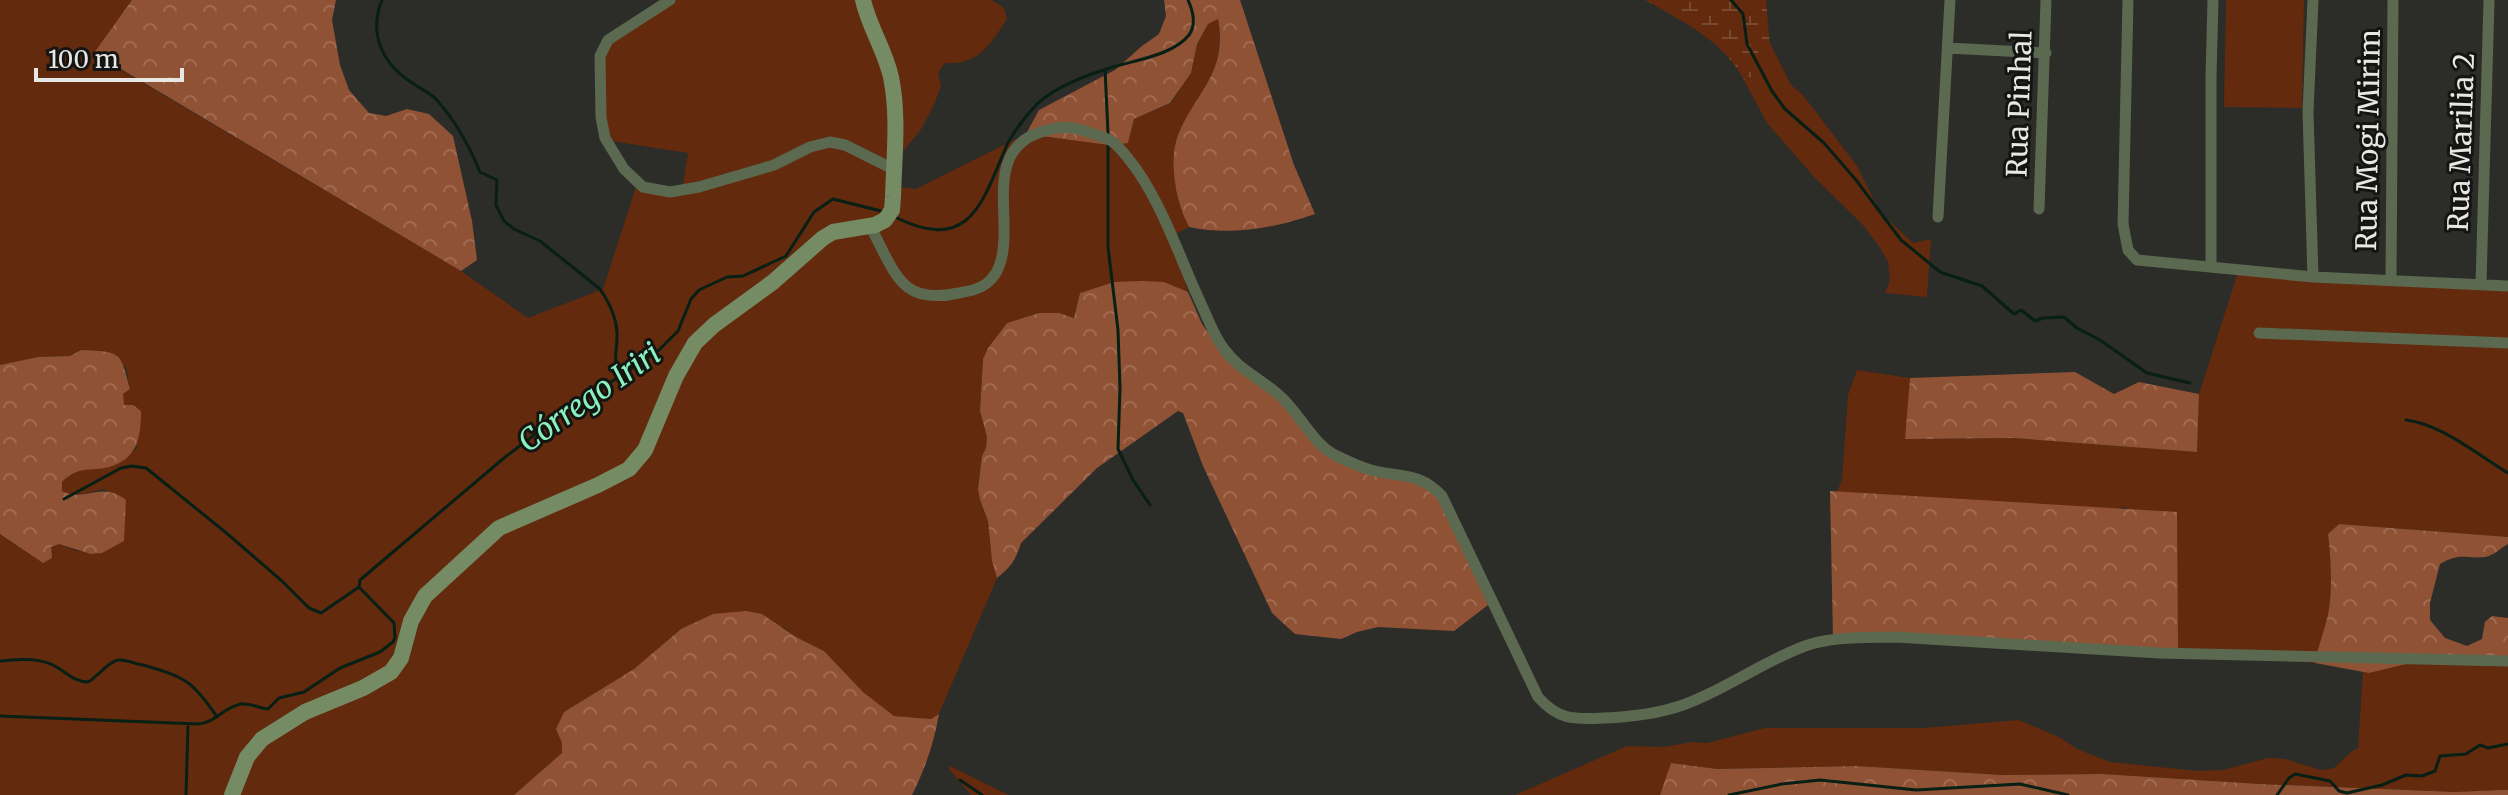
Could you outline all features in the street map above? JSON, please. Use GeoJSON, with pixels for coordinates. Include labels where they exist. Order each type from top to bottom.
{"type":"FeatureCollection","features":[{"type":"Feature","properties":{"kind":"street"},"geometry":{"type":"LineString","coordinates":[[670,0],[608,40],[600,56],[601,117],[605,138],[624,169],[643,187],[670,192],[699,187],[774,165],[810,147],[830,142],[845,145],[893,169]]}},
{"type":"Feature","properties":{"kind":"street"},"geometry":{"type":"LineString","coordinates":[[863,0],[891,77],[895,115],[893,169],[880,221],[903,285],[913,292],[938,297],[980,289],[990,281],[1003,253],[1004,180],[1009,159],[1031,135],[1062,127],[1079,129],[1113,142],[1131,161],[1157,204],[1217,338],[1233,361],[1281,396],[1323,447],[1334,455],[1368,469],[1423,479],[1442,496],[1538,697],[1561,716],[1576,719],[1656,713],[1686,704],[1807,645],[1853,638],[1896,637],[2159,653],[2508,661]]}},
{"type":"Feature","properties":{"kind":"street"},"geometry":{"type":"LineString","coordinates":[[1938,217],[1950,0]]}},
{"type":"Feature","properties":{"kind":"street","name":"Rua Pinhal"},"geometry":{"type":"LineString","coordinates":[[2039,209],[2046,0]]}},
{"type":"Feature","properties":{"kind":"street"},"geometry":{"type":"LineString","coordinates":[[2128,0],[2123,224],[2128,250],[2137,260],[2313,277],[2508,286]]}},
{"type":"Feature","properties":{"kind":"street"},"geometry":{"type":"LineString","coordinates":[[2211,267],[2213,0]]}},
{"type":"Feature","properties":{"kind":"street"},"geometry":{"type":"LineString","coordinates":[[2313,0],[2308,112],[2313,277]]}},
{"type":"Feature","properties":{"kind":"street","name":"Rua Mogi Mirim"},"geometry":{"type":"LineString","coordinates":[[2391,280],[2393,0]]}},
{"type":"Feature","properties":{"kind":"street","name":"Rua Marilia 2"},"geometry":{"type":"LineString","coordinates":[[2481,284],[2489,0]]}},
{"type":"Feature","properties":{"kind":"street"},"geometry":{"type":"LineString","coordinates":[[1948,48],[2046,53]]}},
{"type":"Feature","properties":{"kind":"street"},"geometry":{"type":"LineString","coordinates":[[232,795],[247,757],[262,739],[305,712],[363,688],[391,672],[401,658],[418,606],[486,538],[499,528],[616,476],[638,461],[685,359],[695,343],[714,325],[773,282],[823,238],[880,221]]}},
{"type":"Feature","properties":{"kind":"street"},"geometry":{"type":"LineString","coordinates":[[2259,333],[2508,343]]}},
{"type":"Feature","properties":{"kind":"green space"},"geometry":{"type":"Polygon","coordinates":[[[0,0],[132,0],[94,54],[461,271],[528,318],[603,289],[636,187],[682,191],[688,153],[605,140],[597,61],[612,37],[659,0],[992,0],[1004,8],[1007,19],[982,52],[967,61],[945,63],[938,73],[941,86],[934,105],[920,131],[896,159],[894,187],[916,189],[1026,134],[1128,143],[1134,119],[1171,103],[1191,73],[1197,44],[1208,24],[1218,19],[1220,38],[1214,68],[1175,145],[1174,169],[1178,195],[1189,227],[1172,236],[1188,292],[1159,283],[1134,281],[1080,293],[1074,318],[1059,313],[1039,313],[1007,323],[988,348],[983,359],[980,411],[987,437],[978,488],[988,521],[997,578],[939,714],[931,719],[894,716],[863,692],[824,651],[783,627],[681,629],[634,669],[564,712],[556,729],[562,743],[562,753],[514,795],[0,795],[0,534],[43,563],[51,547],[59,544],[77,551],[102,553],[124,541],[125,500],[103,489],[69,495],[62,491],[62,482],[72,472],[118,463],[137,448],[122,399],[130,389],[126,367],[81,350],[70,356],[38,357],[0,365],[0,0]]]}},
{"type":"Feature","properties":{"kind":"green space"},"geometry":{"type":"Polygon","coordinates":[[[132,0],[336,0],[332,20],[340,65],[349,90],[369,113],[386,116],[407,109],[429,114],[453,136],[472,221],[477,260],[461,271],[94,53],[132,0]]]}},
{"type":"Feature","properties":{"kind":"green space"},"geometry":{"type":"Polygon","coordinates":[[[1164,0],[1240,0],[1294,165],[1315,214],[1237,231],[1189,227],[1175,182],[1175,145],[1214,68],[1220,38],[1218,19],[1208,24],[1197,44],[1191,73],[1170,103],[1134,119],[1128,143],[1109,145],[1026,134],[1039,110],[1115,70],[1159,34],[1166,16],[1164,0]]]}},
{"type":"Feature","properties":{"kind":"green space"},"geometry":{"type":"Polygon","coordinates":[[[1645,0],[1766,0],[1770,47],[1758,74],[1744,80],[1713,43],[1645,0]]]}},
{"type":"Feature","properties":{"kind":"green space"},"geometry":{"type":"Polygon","coordinates":[[[2226,0],[2304,0],[2302,108],[2224,107],[2226,0]]]}},
{"type":"Feature","properties":{"kind":"green space"},"geometry":{"type":"Polygon","coordinates":[[[1770,43],[1791,85],[1803,95],[1857,166],[1880,212],[1913,243],[1931,239],[1927,297],[1885,293],[1890,280],[1888,262],[1879,246],[1767,123],[1744,80],[1758,74],[1770,43]]]}},
{"type":"Feature","properties":{"kind":"green space"},"geometry":{"type":"Polygon","coordinates":[[[2240,266],[2387,279],[2508,284],[2508,537],[2339,524],[2328,534],[2330,600],[2315,663],[2171,654],[2149,518],[2124,507],[2103,516],[2028,507],[1829,509],[1842,480],[1848,395],[1857,370],[1910,378],[1906,439],[2014,438],[2197,452],[2199,394],[2240,266]]]}},
{"type":"Feature","properties":{"kind":"green space"},"geometry":{"type":"Polygon","coordinates":[[[1114,282],[1164,282],[1188,292],[1202,324],[1231,364],[1273,388],[1335,458],[1435,487],[1488,605],[1454,631],[1378,627],[1341,639],[1295,634],[1272,613],[1203,466],[1183,413],[1178,411],[1097,468],[1021,543],[1012,563],[997,578],[988,521],[978,489],[987,437],[980,411],[983,359],[988,348],[1007,323],[1039,313],[1059,313],[1074,318],[1080,293],[1114,282]]]}},
{"type":"Feature","properties":{"kind":"green space"},"geometry":{"type":"Polygon","coordinates":[[[81,350],[112,353],[121,360],[130,389],[123,394],[124,405],[133,405],[141,411],[139,438],[132,452],[119,463],[74,473],[62,482],[62,491],[78,495],[109,492],[126,500],[124,541],[102,553],[91,554],[59,544],[51,547],[52,558],[43,563],[0,534],[0,365],[38,357],[70,356],[81,350]]]}},
{"type":"Feature","properties":{"kind":"green space"},"geometry":{"type":"Polygon","coordinates":[[[2075,372],[2114,394],[2139,382],[2199,394],[2197,452],[2014,438],[1905,439],[1910,378],[2075,372]]]}},
{"type":"Feature","properties":{"kind":"green space"},"geometry":{"type":"Polygon","coordinates":[[[1830,491],[2177,512],[2178,649],[1833,637],[1830,491]]]}},
{"type":"Feature","properties":{"kind":"green space"},"geometry":{"type":"Polygon","coordinates":[[[2339,524],[2508,537],[2508,544],[2494,554],[2458,557],[2440,564],[2430,603],[2430,620],[2445,638],[2467,646],[2482,639],[2485,622],[2492,616],[2508,618],[2508,666],[2427,659],[2369,673],[2315,663],[2330,599],[2328,534],[2339,524]]]}},
{"type":"Feature","properties":{"kind":"green space"},"geometry":{"type":"Polygon","coordinates":[[[746,611],[762,614],[824,651],[863,692],[894,716],[931,719],[939,714],[928,756],[912,795],[514,795],[562,753],[562,743],[556,729],[564,712],[634,669],[681,629],[713,614],[746,611]]]}},
{"type":"Feature","properties":{"kind":"green space"},"geometry":{"type":"Polygon","coordinates":[[[2427,659],[2508,666],[2508,790],[2455,792],[2102,774],[2002,775],[1856,766],[1717,769],[1672,763],[1660,795],[1515,795],[1627,746],[1707,743],[1765,728],[1923,728],[2019,720],[2110,762],[2198,771],[2223,770],[2268,758],[2285,759],[2321,770],[2334,768],[2358,748],[2363,672],[2427,659]]]}},
{"type":"Feature","properties":{"kind":"green space"},"geometry":{"type":"Polygon","coordinates":[[[1671,763],[1717,769],[1856,766],[2002,775],[2102,774],[2455,792],[2508,790],[2508,795],[1660,795],[1671,763]]]}},
{"type":"Feature","properties":{"kind":"green space"},"geometry":{"type":"Polygon","coordinates":[[[950,766],[1009,795],[971,795],[949,769],[950,766]]]}},
{"type":"Feature","properties":{"kind":"waterway"},"geometry":{"type":"LineString","coordinates":[[382,0],[377,25],[381,48],[394,68],[435,98],[461,133],[480,172],[497,180],[496,205],[504,221],[540,241],[600,289],[615,320],[616,360],[621,377]]}},
{"type":"Feature","properties":{"kind":"waterway","name":"Córrego Iriri"},"geometry":{"type":"LineString","coordinates":[[895,217],[920,227],[940,230],[956,226],[969,217],[980,204],[1009,142],[1038,103],[1075,80],[1163,53],[1182,42],[1189,35],[1194,22],[1188,0]]}},
{"type":"Feature","properties":{"kind":"waterway"},"geometry":{"type":"LineString","coordinates":[[1731,0],[1743,14],[1747,44],[1772,91],[1785,109],[1824,143],[1901,240],[1940,272],[1982,286],[2014,314],[2021,310],[2035,321],[2064,317],[2147,373],[2190,383]]}},
{"type":"Feature","properties":{"kind":"waterway"},"geometry":{"type":"LineString","coordinates":[[1105,69],[1108,133]]}},
{"type":"Feature","properties":{"kind":"waterway"},"geometry":{"type":"LineString","coordinates":[[1108,145],[1108,247],[1118,330],[1120,388],[1118,449],[1150,505]]}},
{"type":"Feature","properties":{"kind":"waterway","name":"Córrego Iriri"},"geometry":{"type":"LineString","coordinates":[[64,499],[121,468],[146,468],[224,531],[309,608],[321,613],[359,587],[360,580],[504,458],[554,420],[659,350],[678,331],[691,299],[699,290],[727,277],[743,276],[786,256],[814,212],[833,199],[885,212]]}},
{"type":"Feature","properties":{"kind":"waterway"},"geometry":{"type":"LineString","coordinates":[[2406,420],[2446,434],[2508,473]]}},
{"type":"Feature","properties":{"kind":"waterway","name":"Córrego Iriri"},"geometry":{"type":"LineString","coordinates":[[0,716],[198,724],[241,704],[268,709],[279,698],[304,692],[340,668],[380,652],[393,642],[394,623],[359,587]]}},
{"type":"Feature","properties":{"kind":"waterway","name":"Córrego Iriri"},"geometry":{"type":"LineString","coordinates":[[0,661],[41,661],[88,682],[114,661],[127,661],[179,677],[201,695],[217,717]]}},
{"type":"Feature","properties":{"kind":"waterway"},"geometry":{"type":"LineString","coordinates":[[186,795],[188,724]]}},
{"type":"Feature","properties":{"kind":"waterway"},"geometry":{"type":"LineString","coordinates":[[2277,795],[2295,774],[2330,781],[2339,791],[2347,793],[2382,785],[2406,775],[2422,776],[2435,771],[2440,756],[2466,754],[2480,745],[2488,748],[2508,744]]}},
{"type":"Feature","properties":{"kind":"waterway"},"geometry":{"type":"LineString","coordinates":[[960,780],[982,795]]}},
{"type":"Feature","properties":{"kind":"waterway"},"geometry":{"type":"LineString","coordinates":[[1729,795],[1820,780],[1916,790],[2020,784],[2068,795]]}}]}
